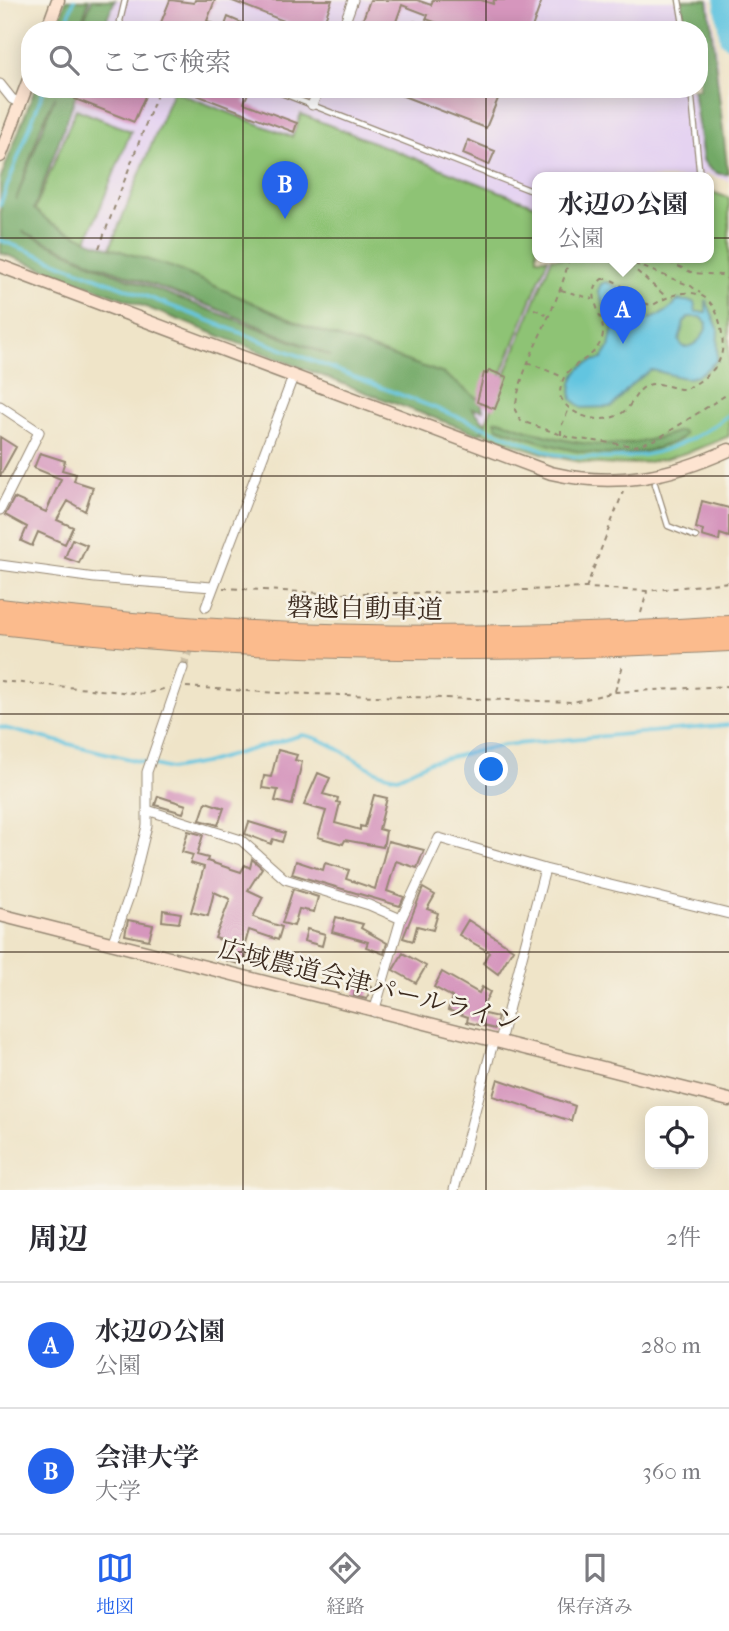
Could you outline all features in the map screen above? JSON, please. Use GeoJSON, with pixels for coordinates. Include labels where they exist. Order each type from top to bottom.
{"type":"FeatureCollection","features":[{"type":"Feature","properties":{"kind":"highway","name":"磐越自動車道"},"geometry":{"type":"LineString","coordinates":[[0,608],[204,629],[340,635],[520,635],[729,625]]}},
{"type":"Feature","properties":{"kind":"highway","name":"磐越自動車道"},"geometry":{"type":"LineString","coordinates":[[0,625],[192,644],[362,652],[533,650],[729,642]]}},
{"type":"Feature","properties":{"kind":"street"},"geometry":{"type":"LineString","coordinates":[[50,21],[58,0]]}},
{"type":"Feature","properties":{"kind":"street"},"geometry":{"type":"LineString","coordinates":[[345,21],[353,0]]}},
{"type":"Feature","properties":{"kind":"street"},"geometry":{"type":"LineString","coordinates":[[0,83],[12,99],[20,103]]}},
{"type":"Feature","properties":{"kind":"street"},"geometry":{"type":"LineString","coordinates":[[0,156],[22,98]]}},
{"type":"Feature","properties":{"kind":"street"},"geometry":{"type":"LineString","coordinates":[[312,105],[315,98]]}},
{"type":"Feature","properties":{"kind":"street"},"geometry":{"type":"LineString","coordinates":[[0,266],[532,468],[573,478],[625,481],[673,473],[729,450]]}},
{"type":"Feature","properties":{"kind":"street"},"geometry":{"type":"LineString","coordinates":[[206,607],[293,377]]}},
{"type":"Feature","properties":{"kind":"street"},"geometry":{"type":"LineString","coordinates":[[0,407],[37,428],[39,432],[0,510]]}},
{"type":"Feature","properties":{"kind":"street"},"geometry":{"type":"LineString","coordinates":[[0,565],[94,578],[212,587]]}},
{"type":"Feature","properties":{"kind":"street"},"geometry":{"type":"LineString","coordinates":[[112,944],[131,891],[147,826],[147,772],[151,755],[174,686],[183,668]]}},
{"type":"Feature","properties":{"kind":"street"},"geometry":{"type":"LineString","coordinates":[[147,810],[241,840],[285,879],[369,905],[401,919]]}},
{"type":"Feature","properties":{"kind":"street"},"geometry":{"type":"LineString","coordinates":[[374,1012],[401,919],[439,838],[545,869],[729,915]]}},
{"type":"Feature","properties":{"kind":"street"},"geometry":{"type":"LineString","coordinates":[[454,1190],[545,869]]}},
{"type":"Feature","properties":{"kind":"street","name":"広域農道会津パールライン"},"geometry":{"type":"LineString","coordinates":[[0,915],[729,1100]]}},
{"type":"Feature","properties":{"kind":"lane"},"geometry":{"type":"LineString","coordinates":[[120,21],[125,0]]}},
{"type":"Feature","properties":{"kind":"lane"},"geometry":{"type":"LineString","coordinates":[[679,0],[682,21]]}},
{"type":"Feature","properties":{"kind":"lane"},"geometry":{"type":"LineString","coordinates":[[294,98],[532,191]]}},
{"type":"Feature","properties":{"kind":"lane"},"geometry":{"type":"LineString","coordinates":[[692,98],[699,172]]}},
{"type":"Feature","properties":{"kind":"lane"},"geometry":{"type":"LineString","coordinates":[[655,484],[668,526],[696,537]]}},
{"type":"Feature","properties":{"kind":"path"},"geometry":{"type":"LineString","coordinates":[[99,248],[156,98]]}},
{"type":"Feature","properties":{"kind":"path"},"geometry":{"type":"LineString","coordinates":[[568,263],[560,289],[527,362],[515,410],[521,421],[561,436],[635,446],[659,438],[729,393]]}},
{"type":"Feature","properties":{"kind":"path"},"geometry":{"type":"LineString","coordinates":[[628,263],[664,296]]}},
{"type":"Feature","properties":{"kind":"path"},"geometry":{"type":"LineString","coordinates":[[634,263],[691,286],[711,300],[717,310],[723,341],[722,353],[713,369],[686,389],[649,385],[638,393],[625,410],[614,416],[589,417],[569,410],[560,396],[564,377],[569,369],[591,354],[602,339],[601,319],[594,299],[596,285],[608,279],[646,304],[653,305],[664,296],[701,294]]}},
{"type":"Feature","properties":{"kind":"path"},"geometry":{"type":"LineString","coordinates":[[671,263],[693,273],[721,275],[729,280]]}},
{"type":"Feature","properties":{"kind":"path"},"geometry":{"type":"LineString","coordinates":[[560,289],[594,299]]}},
{"type":"Feature","properties":{"kind":"path"},"geometry":{"type":"LineString","coordinates":[[534,309],[547,314]]}},
{"type":"Feature","properties":{"kind":"path"},"geometry":{"type":"LineString","coordinates":[[527,362],[564,377]]}},
{"type":"Feature","properties":{"kind":"path"},"geometry":{"type":"LineString","coordinates":[[561,436],[561,427],[569,410]]}},
{"type":"Feature","properties":{"kind":"path"},"geometry":{"type":"LineString","coordinates":[[586,588],[620,502],[625,481]]}},
{"type":"Feature","properties":{"kind":"path"},"geometry":{"type":"LineString","coordinates":[[212,587],[419,593],[586,588],[647,591],[729,582]]}},
{"type":"Feature","properties":{"kind":"path"},"geometry":{"type":"LineString","coordinates":[[640,613],[647,591]]}},
{"type":"Feature","properties":{"kind":"path"},"geometry":{"type":"LineString","coordinates":[[615,692],[623,665]]}},
{"type":"Feature","properties":{"kind":"path"},"geometry":{"type":"LineString","coordinates":[[0,681],[145,694],[174,686],[278,694],[573,702],[615,692],[729,686]]}},
{"type":"Feature","properties":{"kind":"shaded area"},"geometry":{"type":"Polygon","coordinates":[[[86,0],[711,0],[729,181],[714,176],[714,172],[532,172],[532,263],[550,263],[480,432],[0,243],[0,223],[48,98],[708,98],[708,21],[78,21],[86,0]]]}},
{"type":"Feature","properties":{"kind":"green space"},"geometry":{"type":"Polygon","coordinates":[[[66,0],[89,0],[82,21],[59,21],[66,0]]]}},
{"type":"Feature","properties":{"kind":"green space"},"geometry":{"type":"Polygon","coordinates":[[[92,0],[115,0],[106,21],[84,21],[92,0]]]}},
{"type":"Feature","properties":{"kind":"green space"},"geometry":{"type":"Polygon","coordinates":[[[681,0],[708,0],[728,174],[713,171],[703,160],[694,98],[708,98],[708,21],[684,21],[681,0]]]}},
{"type":"Feature","properties":{"kind":"green space"},"geometry":{"type":"Polygon","coordinates":[[[32,98],[54,98],[41,126],[16,200],[54,98],[75,98],[34,209],[51,223],[92,242],[174,268],[305,326],[444,374],[481,401],[483,410],[472,408],[487,425],[479,434],[1,253],[0,180],[32,98]],[[22,231],[103,269],[331,356],[215,308],[96,264],[22,231]]]}},
{"type":"Feature","properties":{"kind":"green space"},"geometry":{"type":"Polygon","coordinates":[[[170,98],[191,98],[292,137],[301,114],[532,204],[532,263],[546,263],[490,403],[108,253],[170,98]]]}},
{"type":"Feature","properties":{"kind":"green space"},"geometry":{"type":"Polygon","coordinates":[[[76,109],[131,131],[87,240],[31,219],[76,109]]]}},
{"type":"Feature","properties":{"kind":"green space"},"geometry":{"type":"Polygon","coordinates":[[[714,193],[729,198],[729,436],[663,459],[634,464],[605,464],[547,454],[482,432],[550,263],[714,263],[714,193]]]}},
{"type":"Feature","properties":{"kind":"green space"},"geometry":{"type":"Polygon","coordinates":[[[495,421],[567,441],[589,444],[632,443],[679,431],[684,432],[684,435],[674,443],[645,452],[603,454],[559,447],[517,434],[497,427],[495,421]]]}},
{"type":"Feature","properties":{"kind":"water"},"geometry":{"type":"Polygon","coordinates":[[[606,282],[618,287],[630,297],[630,308],[640,319],[664,313],[678,300],[694,302],[696,312],[706,312],[706,300],[718,328],[717,360],[693,377],[679,377],[651,370],[631,385],[612,407],[582,408],[572,399],[574,377],[587,363],[602,359],[609,348],[613,328],[598,291],[601,284],[606,282]],[[689,317],[684,322],[679,341],[683,347],[696,343],[702,336],[707,323],[701,317],[689,317]]]}},
{"type":"Feature","properties":{"kind":"building"},"geometry":{"type":"Polygon","coordinates":[[[170,0],[194,3],[195,0],[215,0],[207,21],[162,21],[170,0]]]}},
{"type":"Feature","properties":{"kind":"building"},"geometry":{"type":"Polygon","coordinates":[[[230,0],[332,0],[324,21],[284,21],[230,0]]]}},
{"type":"Feature","properties":{"kind":"building"},"geometry":{"type":"Polygon","coordinates":[[[370,0],[417,0],[431,5],[433,0],[481,0],[493,4],[494,0],[542,0],[534,21],[432,21],[426,19],[428,15],[402,5],[396,21],[362,21],[370,0]]]}},
{"type":"Feature","properties":{"kind":"building"},"geometry":{"type":"Polygon","coordinates":[[[75,98],[144,98],[134,122],[75,98]]]}},
{"type":"Feature","properties":{"kind":"building"},"geometry":{"type":"Polygon","coordinates":[[[205,98],[246,98],[244,103],[297,123],[294,132],[205,98]]]}},
{"type":"Feature","properties":{"kind":"building"},"geometry":{"type":"Polygon","coordinates":[[[408,98],[498,98],[486,128],[408,98]]]}},
{"type":"Feature","properties":{"kind":"building"},"geometry":{"type":"Polygon","coordinates":[[[468,140],[495,151],[489,165],[463,154],[468,140]]]}},
{"type":"Feature","properties":{"kind":"building"},"geometry":{"type":"Polygon","coordinates":[[[489,370],[507,377],[495,409],[477,402],[484,373],[487,374],[489,370]]]}},
{"type":"Feature","properties":{"kind":"building"},"geometry":{"type":"Polygon","coordinates":[[[0,437],[16,447],[0,476],[0,437]]]}},
{"type":"Feature","properties":{"kind":"building"},"geometry":{"type":"Polygon","coordinates":[[[40,453],[65,461],[62,470],[76,474],[74,481],[93,487],[85,511],[68,501],[57,520],[73,527],[65,544],[38,532],[32,546],[21,541],[27,527],[5,515],[14,498],[46,512],[61,479],[34,468],[40,453]]]}},
{"type":"Feature","properties":{"kind":"building"},"geometry":{"type":"Polygon","coordinates":[[[702,501],[729,508],[729,537],[720,534],[719,541],[702,536],[703,530],[696,528],[702,501]]]}},
{"type":"Feature","properties":{"kind":"building"},"geometry":{"type":"Polygon","coordinates":[[[72,539],[87,545],[79,563],[65,558],[72,539]]]}},
{"type":"Feature","properties":{"kind":"building"},"geometry":{"type":"Polygon","coordinates":[[[278,750],[297,755],[295,760],[302,762],[292,805],[275,801],[278,790],[262,788],[264,776],[271,777],[278,750]]]}},
{"type":"Feature","properties":{"kind":"building"},"geometry":{"type":"Polygon","coordinates":[[[318,773],[330,778],[323,794],[338,798],[337,802],[340,803],[335,823],[360,830],[360,826],[365,827],[374,795],[387,798],[379,829],[386,831],[383,847],[345,840],[343,844],[318,837],[326,811],[304,805],[318,773]]]}},
{"type":"Feature","properties":{"kind":"building"},"geometry":{"type":"Polygon","coordinates":[[[158,796],[186,805],[183,813],[155,805],[158,796]]]}},
{"type":"Feature","properties":{"kind":"building"},"geometry":{"type":"Polygon","coordinates":[[[206,802],[224,808],[218,825],[200,820],[206,802]]]}},
{"type":"Feature","properties":{"kind":"building"},"geometry":{"type":"Polygon","coordinates":[[[249,822],[285,833],[282,842],[273,839],[271,844],[245,834],[249,822]]]}},
{"type":"Feature","properties":{"kind":"building"},"geometry":{"type":"Polygon","coordinates":[[[188,831],[203,835],[197,855],[208,858],[207,861],[241,872],[245,865],[250,868],[252,859],[262,868],[248,890],[263,897],[253,917],[282,927],[278,940],[249,930],[243,951],[247,952],[244,965],[227,961],[232,943],[215,938],[230,899],[214,892],[208,916],[191,912],[204,867],[190,863],[193,855],[182,852],[188,831]]]}},
{"type":"Feature","properties":{"kind":"building"},"geometry":{"type":"Polygon","coordinates":[[[388,841],[424,850],[417,868],[396,861],[387,891],[404,897],[400,906],[292,874],[296,861],[323,870],[325,863],[349,870],[346,879],[375,889],[388,841]]]}},
{"type":"Feature","properties":{"kind":"building"},"geometry":{"type":"Polygon","coordinates":[[[423,888],[435,895],[427,909],[438,913],[433,930],[417,926],[413,941],[403,938],[423,888]]]}},
{"type":"Feature","properties":{"kind":"building"},"geometry":{"type":"Polygon","coordinates":[[[293,889],[318,897],[314,912],[299,909],[294,926],[282,923],[293,889]]]}},
{"type":"Feature","properties":{"kind":"building"},"geometry":{"type":"Polygon","coordinates":[[[163,910],[181,913],[179,923],[162,921],[163,910]]]}},
{"type":"Feature","properties":{"kind":"building"},"geometry":{"type":"Polygon","coordinates":[[[336,917],[363,924],[361,928],[387,943],[384,954],[366,947],[368,942],[332,932],[336,917]]]}},
{"type":"Feature","properties":{"kind":"building"},"geometry":{"type":"Polygon","coordinates":[[[128,920],[153,925],[149,940],[125,935],[128,920]]]}},
{"type":"Feature","properties":{"kind":"building"},"geometry":{"type":"Polygon","coordinates":[[[468,920],[513,949],[498,974],[483,963],[489,952],[459,935],[468,920]]]}},
{"type":"Feature","properties":{"kind":"building"},"geometry":{"type":"Polygon","coordinates":[[[307,929],[325,934],[322,946],[304,941],[307,929]]]}},
{"type":"Feature","properties":{"kind":"building"},"geometry":{"type":"Polygon","coordinates":[[[403,953],[426,966],[416,983],[393,970],[403,953]]]}},
{"type":"Feature","properties":{"kind":"building"},"geometry":{"type":"Polygon","coordinates":[[[442,972],[479,993],[482,987],[490,992],[480,1013],[498,1017],[495,1029],[467,1022],[468,1017],[448,1010],[452,997],[434,987],[442,972]]]}},
{"type":"Feature","properties":{"kind":"building"},"geometry":{"type":"Polygon","coordinates":[[[357,983],[371,987],[367,999],[354,996],[357,983]]]}},
{"type":"Feature","properties":{"kind":"building"},"geometry":{"type":"Polygon","coordinates":[[[498,1079],[575,1106],[571,1121],[493,1096],[498,1079]]]}},
{"type":"Feature","properties":{"kind":"waterway"},"geometry":{"type":"LineString","coordinates":[[67,21],[74,0]]}},
{"type":"Feature","properties":{"kind":"waterway"},"geometry":{"type":"LineString","coordinates":[[724,0],[729,38]]}},
{"type":"Feature","properties":{"kind":"waterway"},"geometry":{"type":"LineString","coordinates":[[0,205],[41,98]]}},
{"type":"Feature","properties":{"kind":"waterway"},"geometry":{"type":"LineString","coordinates":[[0,240],[554,454],[602,458],[646,455],[688,441],[729,414]]}},
{"type":"Feature","properties":{"kind":"waterway"},"geometry":{"type":"LineString","coordinates":[[0,727],[170,769],[204,763],[302,735],[328,743],[374,770],[398,777],[429,762],[504,745],[729,725]]}},
{"type":"Feature","properties":{"kind":"tunnel"},"geometry":{"type":"LineString","coordinates":[[183,668],[193,640]]}},
{"type":"Feature","properties":{"kind":"place","name":"会津大学"},"geometry":{"type":"Point","coordinates":[285,219]}},
{"type":"Feature","properties":{"kind":"place","name":"水辺の公園"},"geometry":{"type":"Point","coordinates":[623,344]}}]}
